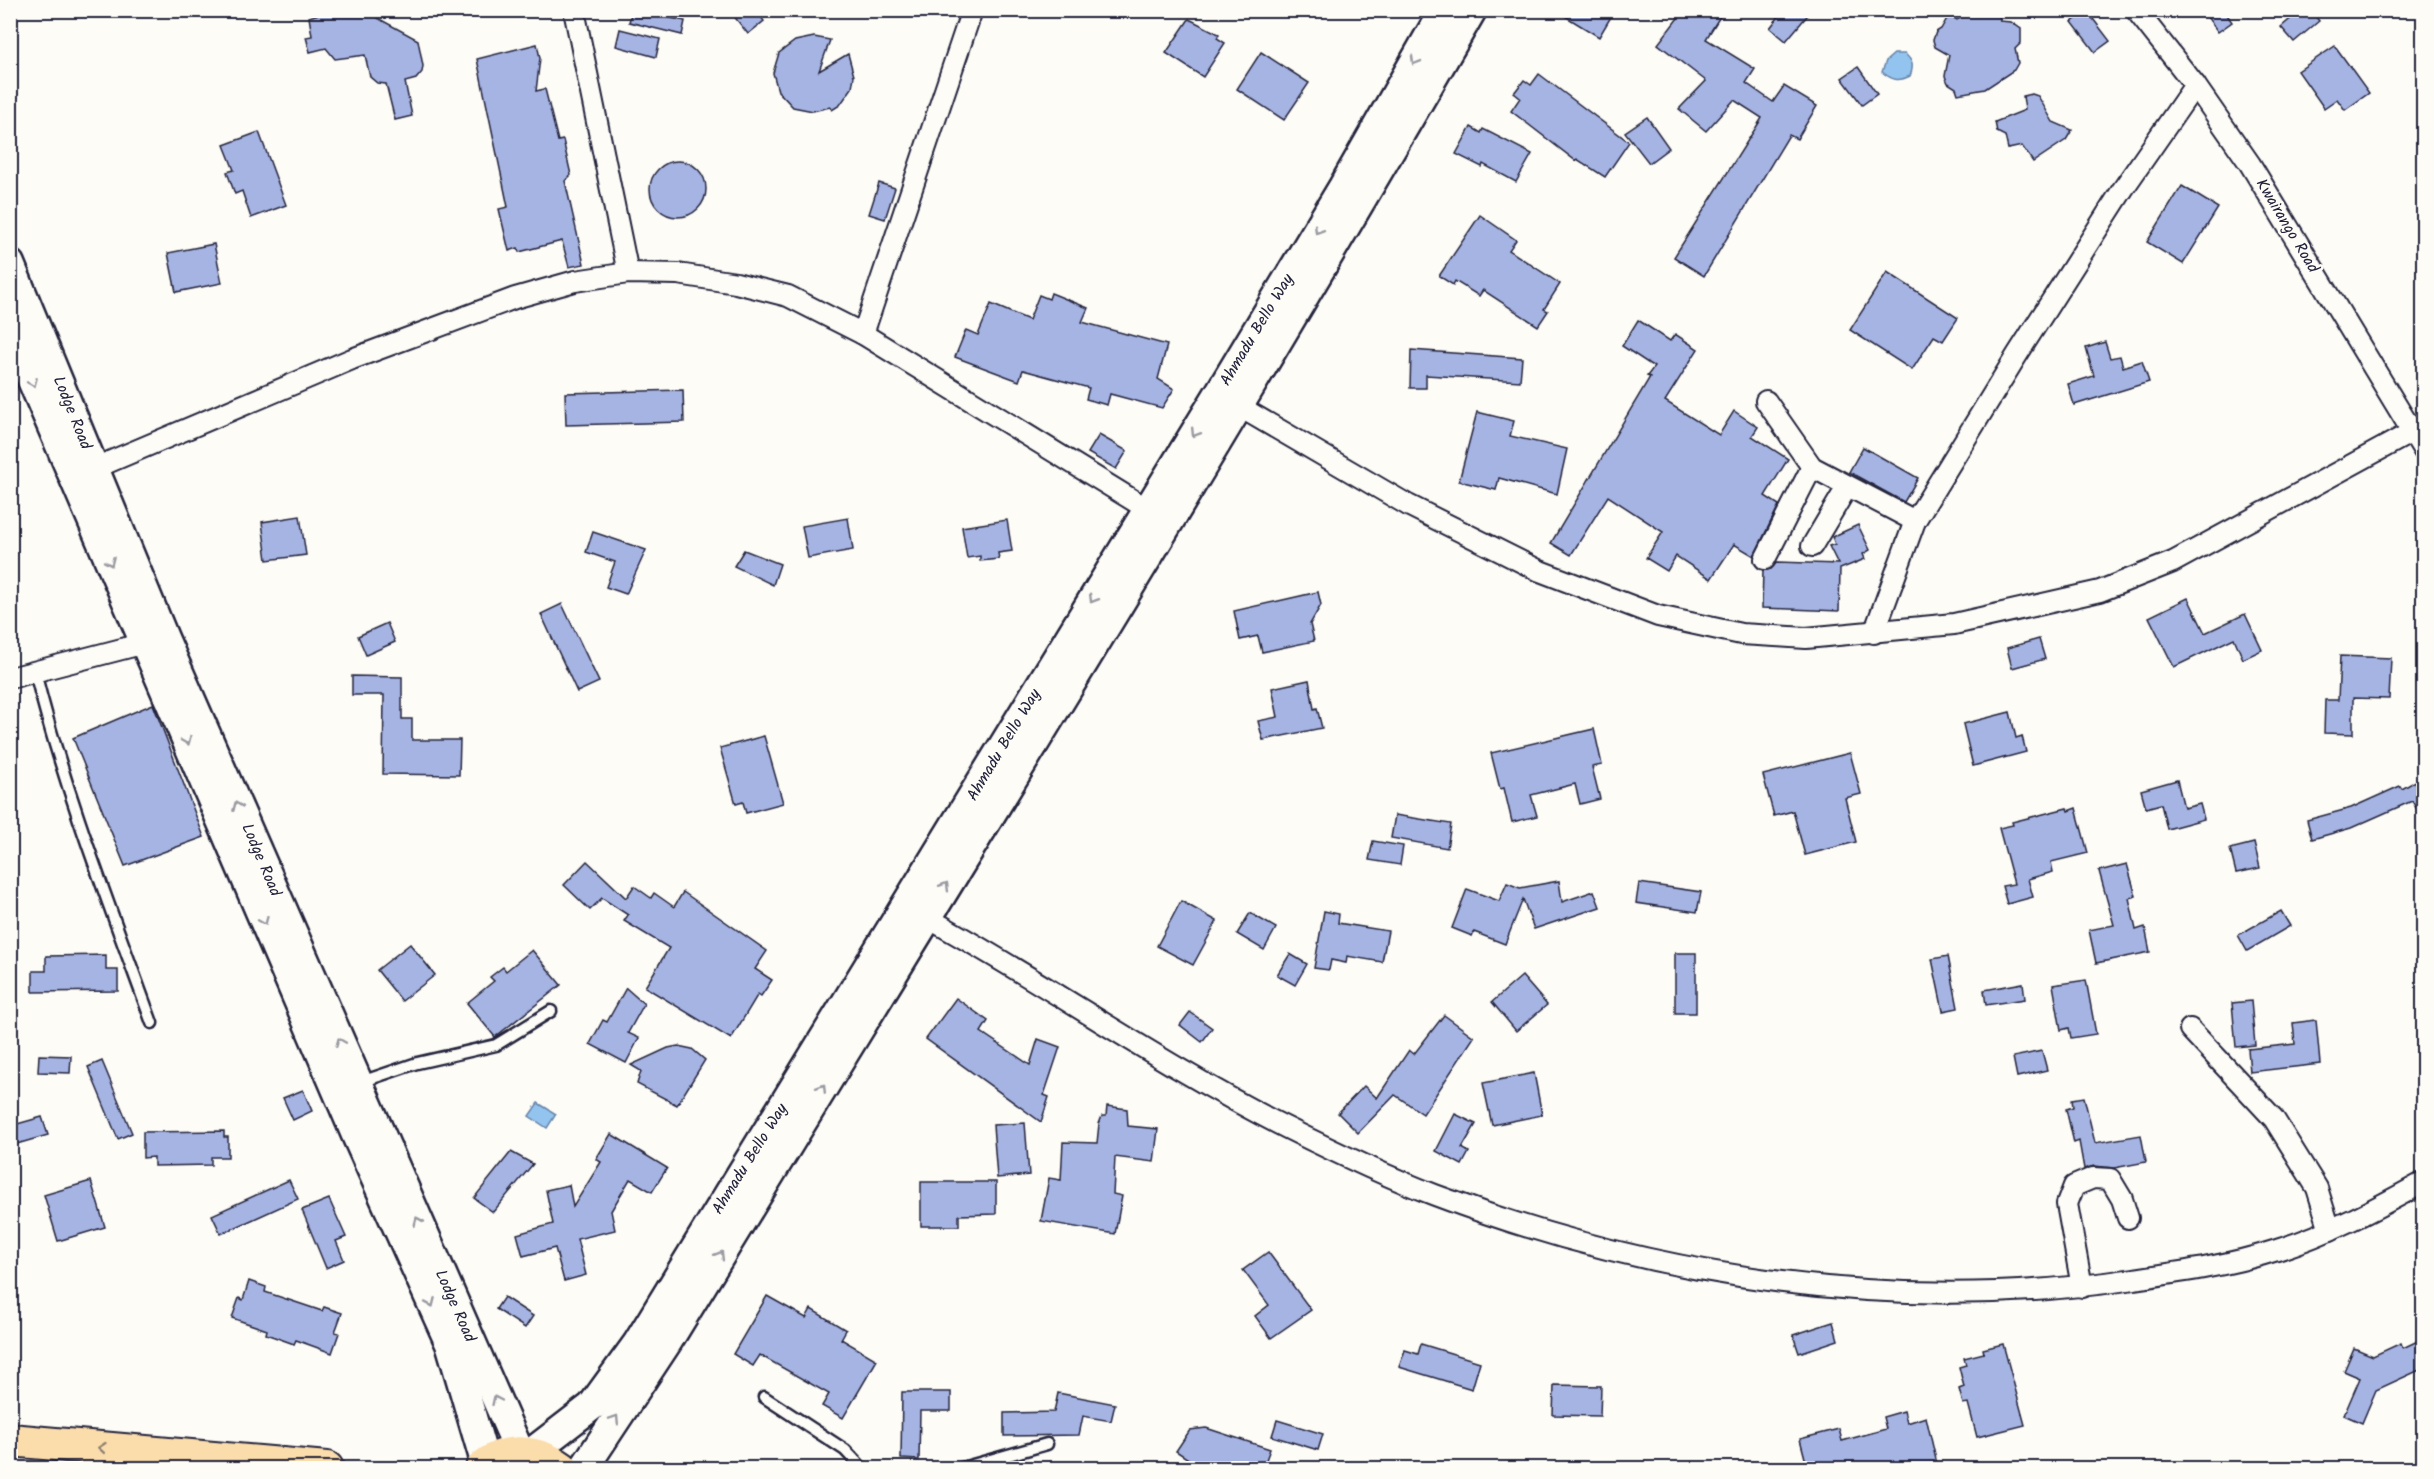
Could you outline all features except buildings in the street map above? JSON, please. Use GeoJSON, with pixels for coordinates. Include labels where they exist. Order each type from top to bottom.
{"type":"FeatureCollection","features":[{"type":"Feature","properties":{"kind":"main road","name":"Ahmadu Bello Way"},"geometry":{"type":"LineString","coordinates":[[1228,400],[1343,187],[1444,10]]}},
{"type":"Feature","properties":{"kind":"main road","name":"Ahmadu Bello Way"},"geometry":{"type":"LineString","coordinates":[[526,1453],[592,1406],[613,1380],[832,1048],[1228,400],[1472,10]]}},
{"type":"Feature","properties":{"kind":"main road","name":"Lodge Road"},"geometry":{"type":"LineString","coordinates":[[10,264],[164,638],[358,1083],[526,1453]]}},
{"type":"Feature","properties":{"kind":"main road","name":"Lodge Road"},"geometry":{"type":"LineString","coordinates":[[10,329],[356,1135],[451,1346],[484,1467]]}},
{"type":"Feature","properties":{"kind":"main road","name":"Ahmadu Bello Way"},"geometry":{"type":"LineString","coordinates":[[584,1468],[668,1341],[832,1048]]}},
{"type":"Feature","properties":{"kind":"main road"},"geometry":{"type":"LineString","coordinates":[[10,1440],[327,1468]]}},
{"type":"Feature","properties":{"kind":"main road"},"geometry":{"type":"LineString","coordinates":[[484,1467],[503,1456],[526,1453],[551,1460],[562,1468]]}},
{"type":"Feature","properties":{"kind":"street"},"geometry":{"type":"LineString","coordinates":[[574,10],[628,273]]}},
{"type":"Feature","properties":{"kind":"street"},"geometry":{"type":"LineString","coordinates":[[863,334],[972,10]]}},
{"type":"Feature","properties":{"kind":"street","name":"Kwairango Road"},"geometry":{"type":"LineString","coordinates":[[2136,10],[2195,85],[2250,164],[2424,451]]}},
{"type":"Feature","properties":{"kind":"street"},"geometry":{"type":"LineString","coordinates":[[1874,633],[1915,521],[2035,326],[2195,85]]}},
{"type":"Feature","properties":{"kind":"street"},"geometry":{"type":"LineString","coordinates":[[94,468],[352,359],[515,298],[575,281],[628,273],[678,274],[788,296],[863,334],[1158,516]]}},
{"type":"Feature","properties":{"kind":"street"},"geometry":{"type":"LineString","coordinates":[[1228,400],[1408,505],[1540,571],[1658,616],[1741,634],[1806,638],[1954,624],[2100,591],[2173,562],[2412,432]]}},
{"type":"Feature","properties":{"kind":"street"},"geometry":{"type":"LineString","coordinates":[[1766,401],[1812,467],[1915,521]]}},
{"type":"Feature","properties":{"kind":"street"},"geometry":{"type":"LineString","coordinates":[[1765,559],[1812,467]]}},
{"type":"Feature","properties":{"kind":"street"},"geometry":{"type":"LineString","coordinates":[[1812,546],[1847,487]]}},
{"type":"Feature","properties":{"kind":"street"},"geometry":{"type":"LineString","coordinates":[[10,678],[145,643]]}},
{"type":"Feature","properties":{"kind":"street"},"geometry":{"type":"LineString","coordinates":[[916,911],[1206,1087],[1291,1130],[1433,1195],[1574,1240],[1772,1282],[1910,1293],[2082,1287],[2195,1270],[2276,1251],[2330,1230],[2424,1182]]}},
{"type":"Feature","properties":{"kind":"street"},"geometry":{"type":"LineString","coordinates":[[2190,1029],[2274,1119],[2317,1188],[2330,1230]]}},
{"type":"Feature","properties":{"kind":"street"},"geometry":{"type":"LineString","coordinates":[[2082,1287],[2067,1204],[2074,1186],[2093,1178],[2110,1179],[2122,1199],[2128,1218]]}},
{"type":"Feature","properties":{"kind":"lane"},"geometry":{"type":"LineString","coordinates":[[35,672],[48,726],[80,823],[152,1023]]}},
{"type":"Feature","properties":{"kind":"lane"},"geometry":{"type":"LineString","coordinates":[[358,1083],[417,1063],[496,1045],[551,1011]]}},
{"type":"Feature","properties":{"kind":"lane"},"geometry":{"type":"LineString","coordinates":[[764,1397],[845,1450],[862,1468]]}},
{"type":"Feature","properties":{"kind":"lane"},"geometry":{"type":"LineString","coordinates":[[962,1468],[1047,1444]]}},
{"type":"Feature","properties":{"kind":"water"},"geometry":{"type":"Polygon","coordinates":[[[1894,54],[1905,54],[1910,59],[1912,66],[1910,76],[1895,79],[1882,72],[1886,61],[1894,54]]]}},
{"type":"Feature","properties":{"kind":"water"},"geometry":{"type":"Polygon","coordinates":[[[538,1103],[556,1114],[547,1128],[529,1116],[538,1103]]]}}]}
